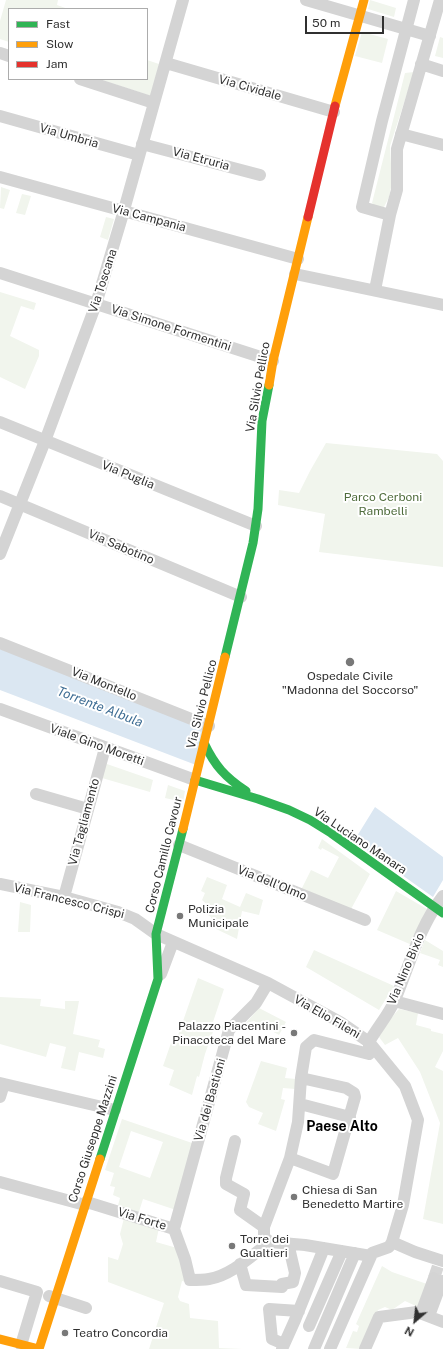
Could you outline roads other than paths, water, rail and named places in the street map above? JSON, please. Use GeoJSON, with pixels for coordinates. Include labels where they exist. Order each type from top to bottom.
{"type":"FeatureCollection","features":[{"type":"Feature","properties":{"kind":"main road","name":"Via Silvio Pellico"},"geometry":{"type":"LineString","coordinates":[[195,780],[250,559],[256,526],[262,421],[273,361],[334,112],[364,0]]}},
{"type":"Feature","properties":{"kind":"main road","name":"Via Luciano Manara"},"geometry":{"type":"LineString","coordinates":[[204,743],[213,762],[222,773],[232,782],[258,799]]}},
{"type":"Feature","properties":{"kind":"main road","name":"Via Luciano Manara"},"geometry":{"type":"LineString","coordinates":[[195,780],[289,810],[318,824],[441,903]]}},
{"type":"Feature","properties":{"kind":"main road","name":"Corso Camillo Cavour"},"geometry":{"type":"LineString","coordinates":[[156,934],[195,780]]}},
{"type":"Feature","properties":{"kind":"main road","name":"Corso Giuseppe Mazzini"},"geometry":{"type":"LineString","coordinates":[[39,1349],[54,1298],[158,979],[156,934]]}},
{"type":"Feature","properties":{"kind":"main road"},"geometry":{"type":"LineString","coordinates":[[0,1339],[39,1349]]}},
{"type":"Feature","properties":{"kind":"street","name":"Via Toscana"},"geometry":{"type":"LineString","coordinates":[[0,554],[45,441],[96,304],[124,212],[183,0]]}},
{"type":"Feature","properties":{"kind":"street"},"geometry":{"type":"LineString","coordinates":[[306,0],[430,36]]}},
{"type":"Feature","properties":{"kind":"street"},"geometry":{"type":"LineString","coordinates":[[390,216],[362,207],[382,121],[414,0]]}},
{"type":"Feature","properties":{"kind":"street"},"geometry":{"type":"LineString","coordinates":[[375,290],[390,216],[397,190],[398,149],[401,134],[430,36],[438,23],[440,0]]}},
{"type":"Feature","properties":{"kind":"street","name":"Via Cividale"},"geometry":{"type":"LineString","coordinates":[[166,63],[334,112]]}},
{"type":"Feature","properties":{"kind":"street"},"geometry":{"type":"LineString","coordinates":[[421,64],[443,71]]}},
{"type":"Feature","properties":{"kind":"street"},"geometry":{"type":"LineString","coordinates":[[83,80],[154,103]]}},
{"type":"Feature","properties":{"kind":"street","name":"Via Umbria"},"geometry":{"type":"LineString","coordinates":[[0,116],[141,149]]}},
{"type":"Feature","properties":{"kind":"street"},"geometry":{"type":"LineString","coordinates":[[401,134],[443,145]]}},
{"type":"Feature","properties":{"kind":"street","name":"Via Etruria"},"geometry":{"type":"LineString","coordinates":[[141,149],[260,175]]}},
{"type":"Feature","properties":{"kind":"street","name":"Via Campania"},"geometry":{"type":"LineString","coordinates":[[0,176],[124,212],[298,259]]}},
{"type":"Feature","properties":{"kind":"street","name":"Via Simone Formentini"},"geometry":{"type":"LineString","coordinates":[[0,273],[273,361]]}},
{"type":"Feature","properties":{"kind":"street"},"geometry":{"type":"LineString","coordinates":[[295,274],[443,305]]}},
{"type":"Feature","properties":{"kind":"street","name":"Via Puglia"},"geometry":{"type":"LineString","coordinates":[[0,422],[256,526]]}},
{"type":"Feature","properties":{"kind":"street","name":"Via Sabotino"},"geometry":{"type":"LineString","coordinates":[[0,496],[241,597]]}},
{"type":"Feature","properties":{"kind":"street","name":"Via Montello"},"geometry":{"type":"LineString","coordinates":[[0,642],[208,726]]}},
{"type":"Feature","properties":{"kind":"street","name":"Viale Gino Moretti"},"geometry":{"type":"LineString","coordinates":[[0,708],[195,780]]}},
{"type":"Feature","properties":{"kind":"street","name":"Via Tagliamento"},"geometry":{"type":"LineString","coordinates":[[64,897],[105,748]]}},
{"type":"Feature","properties":{"kind":"street"},"geometry":{"type":"LineString","coordinates":[[36,794],[88,809]]}},
{"type":"Feature","properties":{"kind":"street","name":"Via dell'Olmo"},"geometry":{"type":"LineString","coordinates":[[179,845],[365,920]]}},
{"type":"Feature","properties":{"kind":"street","name":"Via Francesco Crispi"},"geometry":{"type":"LineString","coordinates":[[0,884],[64,897],[118,912],[135,919],[156,934],[173,942]]}},
{"type":"Feature","properties":{"kind":"street","name":"Via Nino Bixio"},"geometry":{"type":"LineString","coordinates":[[301,1078],[306,1047],[314,1040],[369,1054],[369,1042],[394,1001],[425,924],[441,903]]}},
{"type":"Feature","properties":{"kind":"street"},"geometry":{"type":"LineString","coordinates":[[158,979],[173,942]]}},
{"type":"Feature","properties":{"kind":"street","name":"Via Elio Fileni"},"geometry":{"type":"LineString","coordinates":[[173,942],[268,983],[340,1022],[369,1042],[405,1086],[418,1120],[403,1205],[392,1242]]}},
{"type":"Feature","properties":{"kind":"street","name":"Via dei Bastioni"},"geometry":{"type":"LineString","coordinates":[[174,1229],[229,1030],[256,1003],[268,983]]}},
{"type":"Feature","properties":{"kind":"street"},"geometry":{"type":"LineString","coordinates":[[394,1001],[443,1014]]}},
{"type":"Feature","properties":{"kind":"street"},"geometry":{"type":"LineString","coordinates":[[290,1158],[333,1174],[356,1097],[354,1093],[346,1088],[301,1078],[298,1122],[290,1158],[264,1227],[264,1236],[270,1242],[324,1248],[370,1256]]}},
{"type":"Feature","properties":{"kind":"street"},"geometry":{"type":"LineString","coordinates":[[0,1097],[2,1084],[115,1110]]}},
{"type":"Feature","properties":{"kind":"street"},"geometry":{"type":"LineString","coordinates":[[300,1104],[350,1117]]}},
{"type":"Feature","properties":{"kind":"street"},"geometry":{"type":"LineString","coordinates":[[235,1141],[226,1178],[226,1184],[244,1194],[240,1210],[264,1227]]}},
{"type":"Feature","properties":{"kind":"street","name":"Via Forte"},"geometry":{"type":"LineString","coordinates":[[0,1182],[90,1204],[174,1229],[185,1259],[190,1280],[210,1279],[235,1269],[270,1242]]}},
{"type":"Feature","properties":{"kind":"street"},"geometry":{"type":"LineString","coordinates":[[324,1248],[297,1316],[283,1347],[272,1339],[269,1309],[297,1316],[332,1344],[370,1256],[372,1253],[389,1248],[392,1242],[415,1252],[443,1261]]}},
{"type":"Feature","properties":{"kind":"street"},"geometry":{"type":"LineString","coordinates":[[240,1264],[246,1285],[282,1287],[282,1284],[293,1282],[295,1273],[288,1243]]}},
{"type":"Feature","properties":{"kind":"street"},"geometry":{"type":"LineString","coordinates":[[309,1326],[342,1251]]}},
{"type":"Feature","properties":{"kind":"street"},"geometry":{"type":"LineString","coordinates":[[314,1349],[355,1253]]}},
{"type":"Feature","properties":{"kind":"street"},"geometry":{"type":"LineString","coordinates":[[295,1273],[312,1279]]}},
{"type":"Feature","properties":{"kind":"street"},"geometry":{"type":"LineString","coordinates":[[425,1315],[438,1279]]}},
{"type":"Feature","properties":{"kind":"street"},"geometry":{"type":"LineString","coordinates":[[0,1281],[86,1308]]}},
{"type":"Feature","properties":{"kind":"street"},"geometry":{"type":"LineString","coordinates":[[20,1345],[37,1292]]}},
{"type":"Feature","properties":{"kind":"street"},"geometry":{"type":"LineString","coordinates":[[365,1349],[379,1317],[417,1312],[443,1322]]}},
{"type":"Feature","properties":{"kind":"water","name":"Torrente Albula"},"geometry":{"type":"Polygon","coordinates":[[[0,649],[206,727],[196,765],[0,690],[0,649]]]}},
{"type":"Feature","properties":{"kind":"water"},"geometry":{"type":"Polygon","coordinates":[[[375,807],[443,857],[443,880],[433,897],[354,841],[375,807]]]}},
{"type":"Feature","properties":{"kind":"tunnel"},"geometry":{"type":"LineString","coordinates":[[434,1278],[440,1260]]}},
{"type":"Feature","properties":{"kind":"place","name":"Ospedale Civile \"Madonna del Soccorso\""},"geometry":{"type":"Point","coordinates":[350,662]}},
{"type":"Feature","properties":{"kind":"place","name":"Polizia Municipale"},"geometry":{"type":"Point","coordinates":[180,916]}},
{"type":"Feature","properties":{"kind":"place","name":"Palazzo Piacentini - Pinacoteca del Mare"},"geometry":{"type":"Point","coordinates":[294,1033]}},
{"type":"Feature","properties":{"kind":"place","name":"Chiesa di San Benedetto Martire"},"geometry":{"type":"Point","coordinates":[294,1197]}},
{"type":"Feature","properties":{"kind":"place","name":"Torre dei Gualtieri"},"geometry":{"type":"Point","coordinates":[232,1246]}},
{"type":"Feature","properties":{"kind":"place","name":"Teatro Concordia"},"geometry":{"type":"Point","coordinates":[65,1333]}},
{"type":"Feature","properties":{"kind":"district","name":"Paese Alto"},"geometry":{"type":"Point","coordinates":[342,1127]}},
{"type":"Feature","properties":{"kind":"park label","name":"Parco Cerboni Rambelli"},"geometry":{"type":"Point","coordinates":[383,504]}}]}
